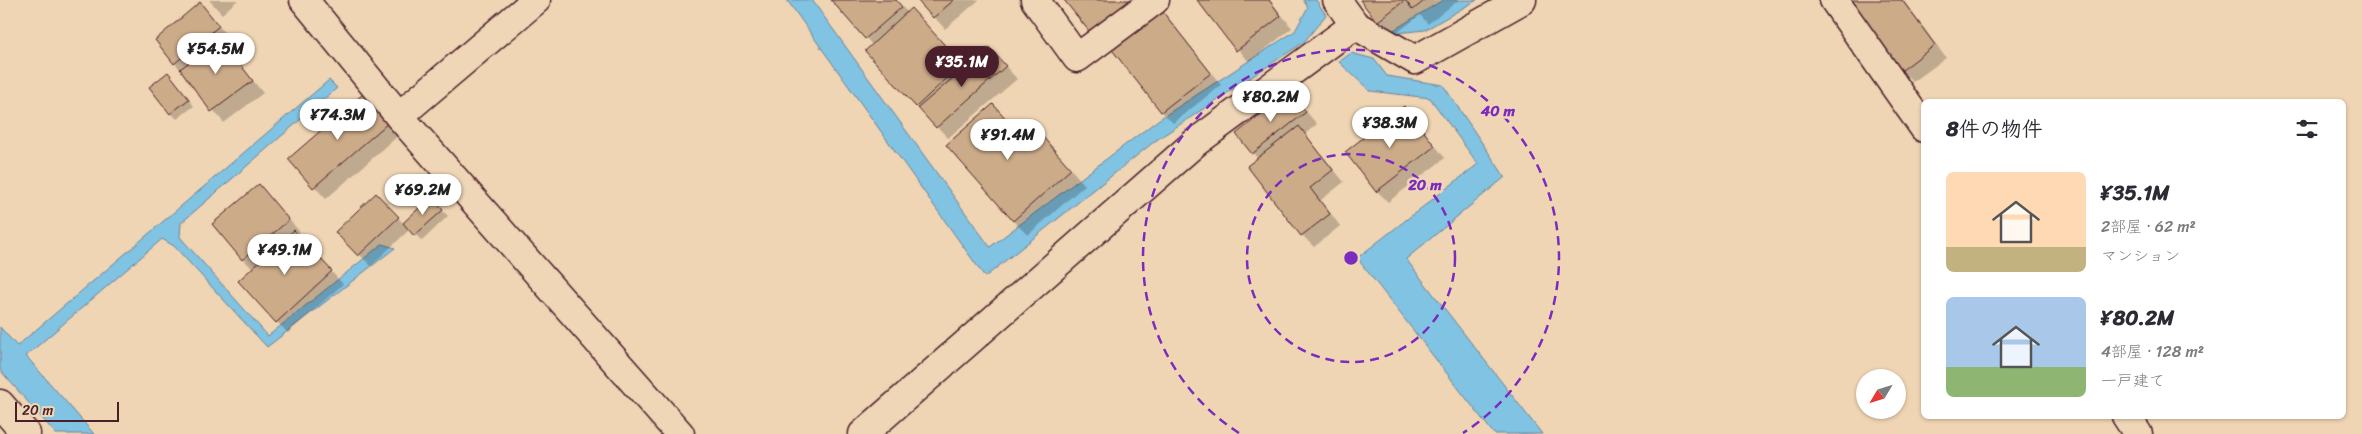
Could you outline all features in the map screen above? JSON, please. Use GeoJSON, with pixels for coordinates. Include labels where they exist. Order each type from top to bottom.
{"type":"FeatureCollection","features":[{"type":"Feature","properties":{"kind":"street"},"geometry":{"type":"LineString","coordinates":[[304,0],[399,116],[680,434]]}},
{"type":"Feature","properties":{"kind":"street"},"geometry":{"type":"LineString","coordinates":[[399,116],[536,0]]}},
{"type":"Feature","properties":{"kind":"street"},"geometry":{"type":"LineString","coordinates":[[1035,0],[1077,58],[1155,0]]}},
{"type":"Feature","properties":{"kind":"street"},"geometry":{"type":"LineString","coordinates":[[1337,0],[1355,25],[1415,60],[1522,0]]}},
{"type":"Feature","properties":{"kind":"street"},"geometry":{"type":"LineString","coordinates":[[1834,0],[1921,124]]}},
{"type":"Feature","properties":{"kind":"street"},"geometry":{"type":"LineString","coordinates":[[863,434],[1196,142],[1355,25]]}},
{"type":"Feature","properties":{"kind":"street"},"geometry":{"type":"LineString","coordinates":[[0,404],[26,434]]}},
{"type":"Feature","properties":{"kind":"street"},"geometry":{"type":"LineString","coordinates":[[2128,419],[2138,434]]}},
{"type":"Feature","properties":{"kind":"water"},"geometry":{"type":"Polygon","coordinates":[[[787,0],[812,0],[990,247],[1158,120],[1295,31],[1308,7],[1303,0],[1316,0],[1326,15],[1304,42],[1155,141],[985,277],[787,0]]]}},
{"type":"Feature","properties":{"kind":"water"},"geometry":{"type":"Polygon","coordinates":[[[1443,0],[1477,0],[1425,30],[1387,34],[1443,0]]]}},
{"type":"Feature","properties":{"kind":"water"},"geometry":{"type":"Polygon","coordinates":[[[1351,53],[1374,59],[1387,76],[1443,85],[1505,177],[1406,259],[1542,434],[1494,434],[1357,258],[1478,164],[1430,98],[1370,91],[1339,62],[1351,53]]]}},
{"type":"Feature","properties":{"kind":"water"},"geometry":{"type":"Polygon","coordinates":[[[329,80],[337,88],[181,223],[180,237],[268,336],[382,244],[395,248],[267,347],[174,246],[162,239],[26,356],[94,434],[56,434],[0,370],[0,327],[17,346],[329,80]]]}},
{"type":"Feature","properties":{"kind":"building"},"geometry":{"type":"Polygon","coordinates":[[[831,0],[896,0],[902,7],[865,39],[831,0]]]}},
{"type":"Feature","properties":{"kind":"building"},"geometry":{"type":"Polygon","coordinates":[[[917,0],[954,0],[933,18],[917,0]]]}},
{"type":"Feature","properties":{"kind":"building"},"geometry":{"type":"Polygon","coordinates":[[[1064,0],[1139,0],[1093,36],[1064,0]]]}},
{"type":"Feature","properties":{"kind":"building"},"geometry":{"type":"Polygon","coordinates":[[[1197,0],[1269,0],[1281,16],[1236,51],[1197,0]]]}},
{"type":"Feature","properties":{"kind":"building"},"geometry":{"type":"Polygon","coordinates":[[[1360,0],[1405,0],[1377,22],[1360,0]]]}},
{"type":"Feature","properties":{"kind":"building"},"geometry":{"type":"Polygon","coordinates":[[[1405,0],[1425,0],[1413,10],[1405,0]]]}},
{"type":"Feature","properties":{"kind":"building"},"geometry":{"type":"Polygon","coordinates":[[[1854,0],[1902,0],[1935,45],[1901,71],[1850,3],[1854,0]]]}},
{"type":"Feature","properties":{"kind":"building"},"geometry":{"type":"Polygon","coordinates":[[[200,2],[219,26],[174,64],[155,40],[200,2]]]}},
{"type":"Feature","properties":{"kind":"building"},"geometry":{"type":"Polygon","coordinates":[[[1159,7],[1211,73],[1161,112],[1109,46],[1159,7]]]}},
{"type":"Feature","properties":{"kind":"building"},"geometry":{"type":"Polygon","coordinates":[[[911,8],[962,64],[916,107],[865,51],[911,8]]]}},
{"type":"Feature","properties":{"kind":"building"},"geometry":{"type":"Polygon","coordinates":[[[221,39],[253,81],[211,112],[180,69],[221,39]]]}},
{"type":"Feature","properties":{"kind":"building"},"geometry":{"type":"Polygon","coordinates":[[[989,47],[1006,66],[936,128],[918,108],[989,47]]]}},
{"type":"Feature","properties":{"kind":"building"},"geometry":{"type":"Polygon","coordinates":[[[168,72],[189,99],[170,114],[149,87],[168,72]]]}},
{"type":"Feature","properties":{"kind":"building"},"geometry":{"type":"Polygon","coordinates":[[[1290,91],[1306,112],[1252,154],[1236,134],[1290,91]]]}},
{"type":"Feature","properties":{"kind":"building"},"geometry":{"type":"Polygon","coordinates":[[[363,94],[388,123],[313,188],[288,159],[363,94]]]}},
{"type":"Feature","properties":{"kind":"building"},"geometry":{"type":"Polygon","coordinates":[[[993,104],[1022,137],[1034,127],[1071,169],[1013,221],[946,145],[993,104]]]}},
{"type":"Feature","properties":{"kind":"building"},"geometry":{"type":"Polygon","coordinates":[[[1404,106],[1435,146],[1376,192],[1345,152],[1404,106]]]}},
{"type":"Feature","properties":{"kind":"building"},"geometry":{"type":"Polygon","coordinates":[[[1299,126],[1333,170],[1310,188],[1330,214],[1301,236],[1247,166],[1299,126]]]}},
{"type":"Feature","properties":{"kind":"building"},"geometry":{"type":"Polygon","coordinates":[[[259,184],[289,220],[242,260],[212,224],[259,184]]]}},
{"type":"Feature","properties":{"kind":"building"},"geometry":{"type":"Polygon","coordinates":[[[376,193],[399,217],[358,256],[335,232],[376,193]]]}},
{"type":"Feature","properties":{"kind":"building"},"geometry":{"type":"Polygon","coordinates":[[[431,197],[443,210],[414,236],[403,223],[431,197]]]}},
{"type":"Feature","properties":{"kind":"building"},"geometry":{"type":"Polygon","coordinates":[[[294,230],[332,271],[276,323],[238,281],[294,230]]]}}]}
